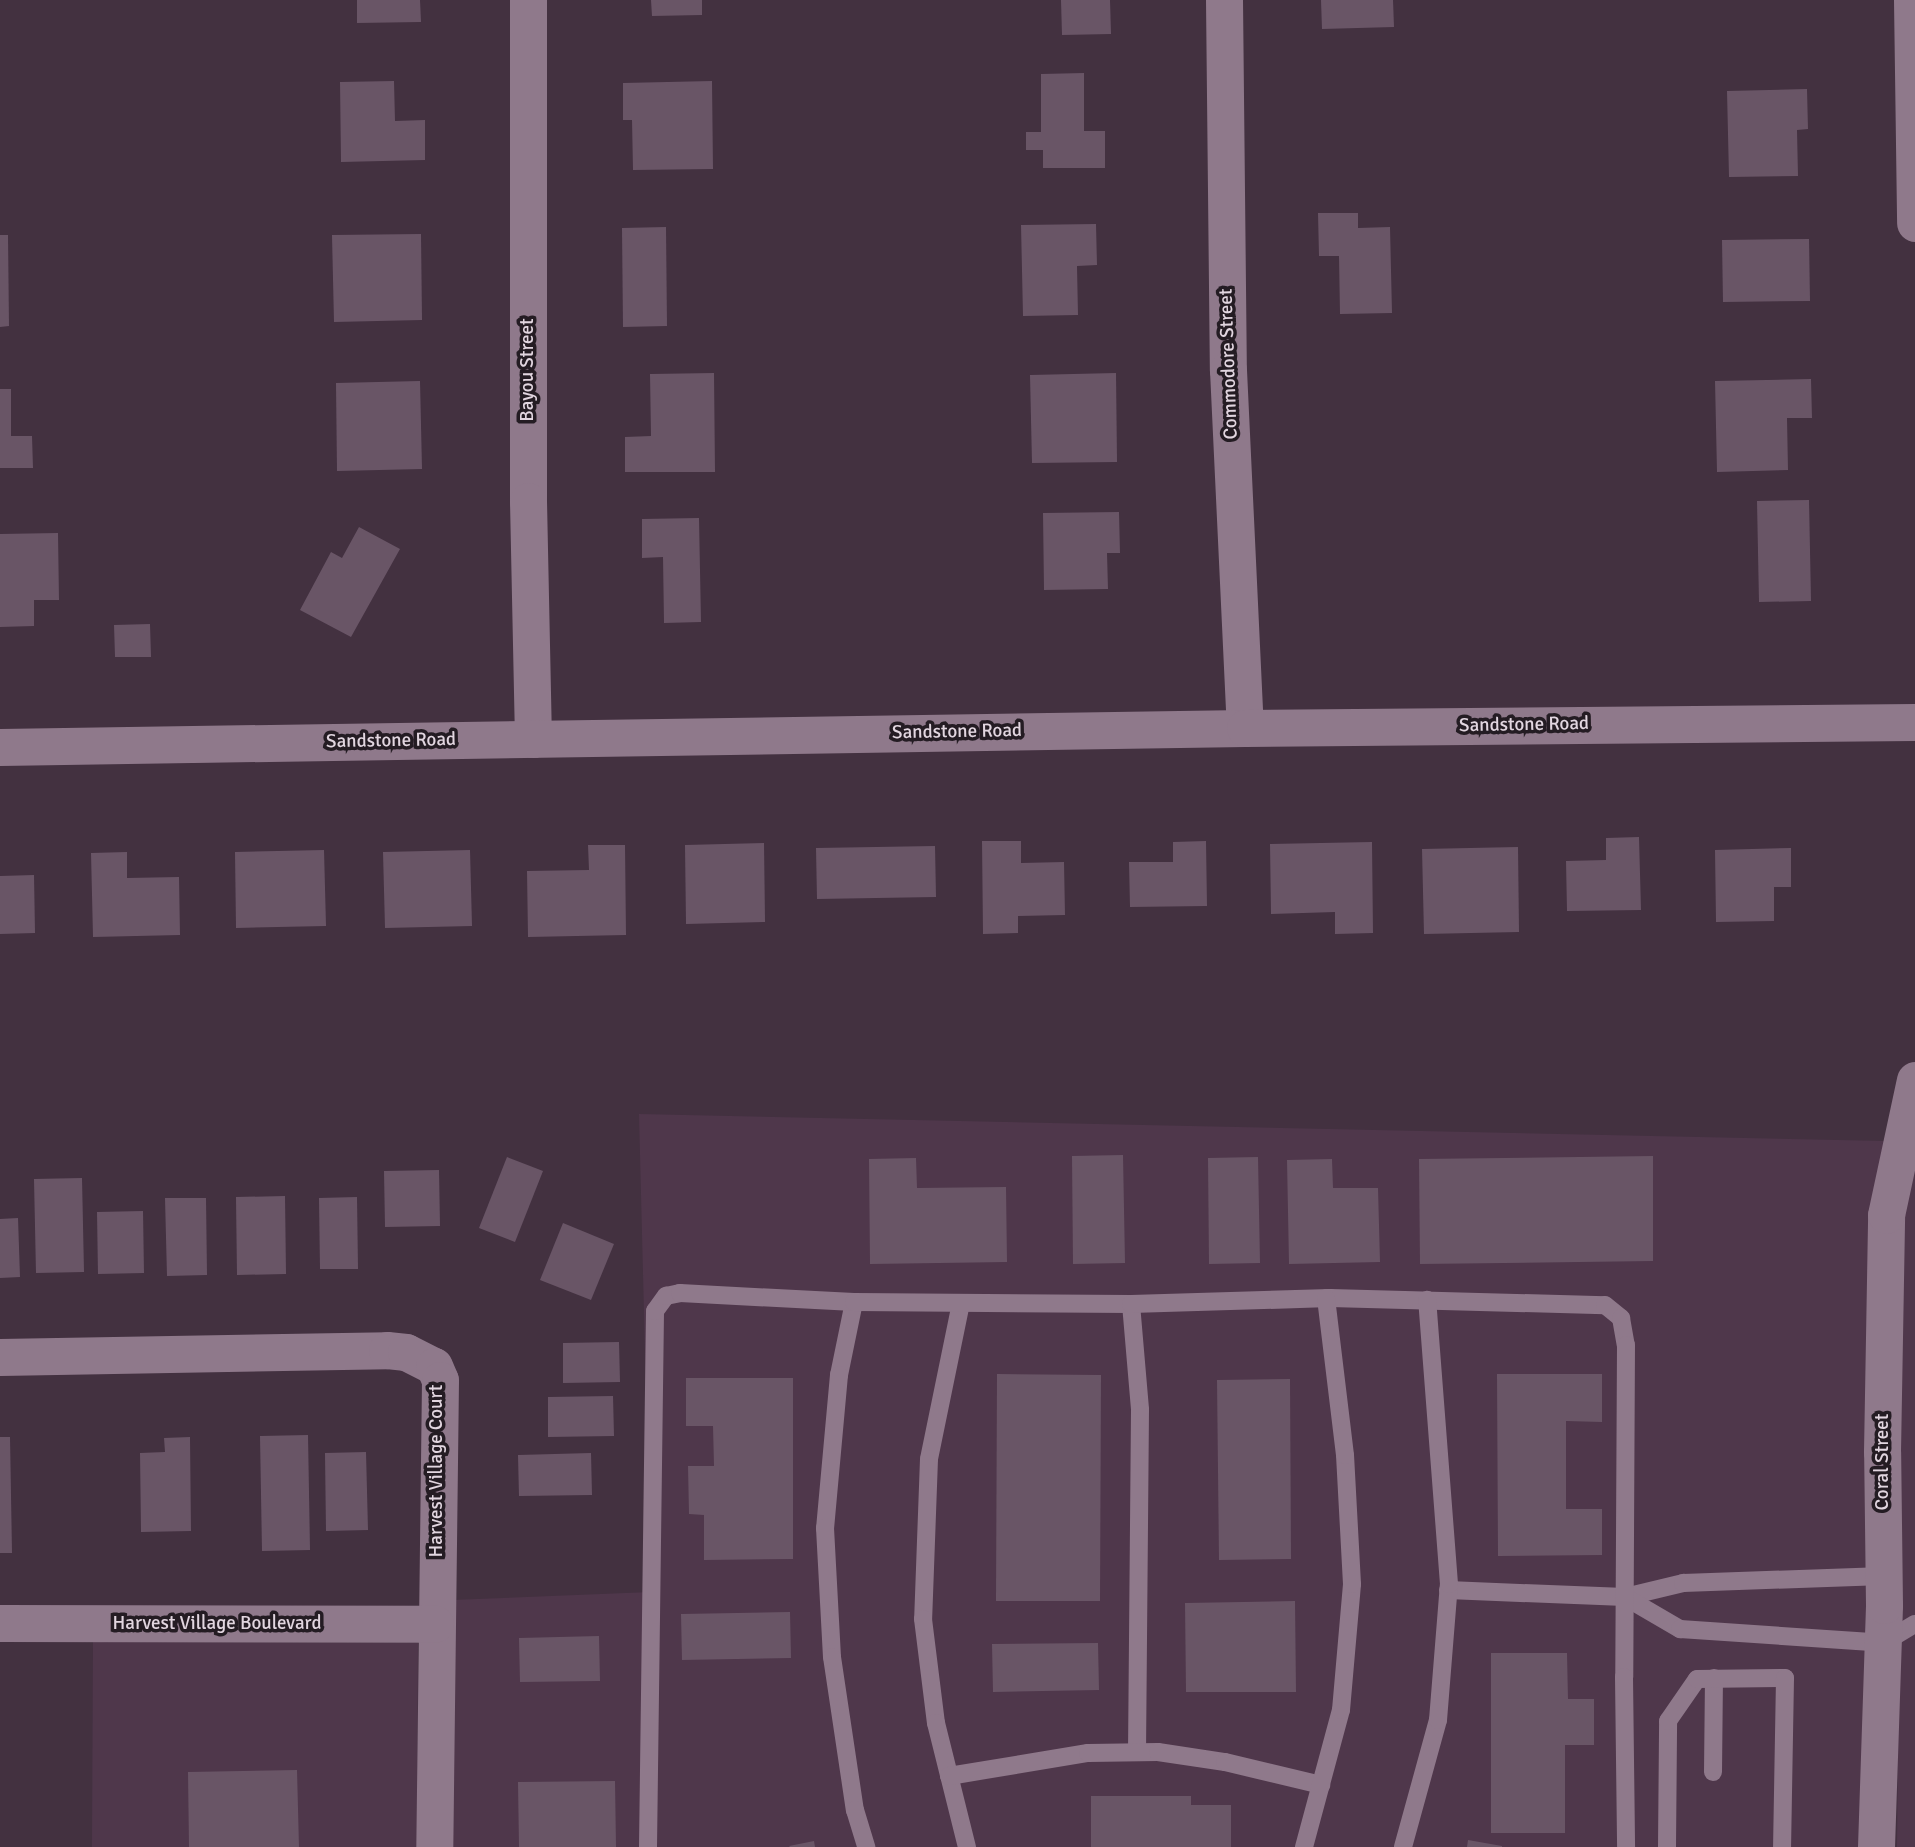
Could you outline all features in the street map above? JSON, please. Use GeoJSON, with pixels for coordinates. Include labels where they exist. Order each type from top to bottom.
{"type":"FeatureCollection","features":[{"type":"Feature","properties":{"kind":"street","name":"Bayou Street"},"geometry":{"type":"LineString","coordinates":[[528,0],[528,501],[533,739]]}},
{"type":"Feature","properties":{"kind":"street","name":"Commodore Street"},"geometry":{"type":"LineString","coordinates":[[1224,0],[1228,370],[1245,728]]}},
{"type":"Feature","properties":{"kind":"street"},"geometry":{"type":"LineString","coordinates":[[1912,0],[1915,223]]}},
{"type":"Feature","properties":{"kind":"street","name":"Sandstone Road"},"geometry":{"type":"LineString","coordinates":[[0,747],[1245,728],[1915,722]]}},
{"type":"Feature","properties":{"kind":"street","name":"Coral Street"},"geometry":{"type":"LineString","coordinates":[[1876,1847],[1883,1643],[1882,1452],[1886,1215],[1915,1080]]}},
{"type":"Feature","properties":{"kind":"street","name":"Harvest Village Court"},"geometry":{"type":"LineString","coordinates":[[0,1357],[387,1350],[406,1352],[427,1360],[434,1366],[440,1380],[434,1847]]}},
{"type":"Feature","properties":{"kind":"street","name":"Harvest Village Boulevard"},"geometry":{"type":"LineString","coordinates":[[0,1623],[435,1624]]}},
{"type":"Feature","properties":{"kind":"lane"},"geometry":{"type":"LineString","coordinates":[[648,1847],[654,1311],[666,1296],[680,1293],[854,1302],[1131,1304],[1326,1298],[1605,1305],[1621,1318],[1626,1345],[1626,1847]]}},
{"type":"Feature","properties":{"kind":"lane"},"geometry":{"type":"LineString","coordinates":[[1304,1847],[1341,1710],[1352,1584],[1345,1455],[1326,1298]]}},
{"type":"Feature","properties":{"kind":"lane"},"geometry":{"type":"LineString","coordinates":[[1403,1847],[1438,1720],[1448,1590],[1427,1300]]}},
{"type":"Feature","properties":{"kind":"lane"},"geometry":{"type":"LineString","coordinates":[[854,1302],[839,1375],[825,1528],[832,1657],[855,1810],[866,1847]]}},
{"type":"Feature","properties":{"kind":"lane"},"geometry":{"type":"LineString","coordinates":[[961,1303],[929,1459],[923,1619],[936,1723],[967,1847]]}},
{"type":"Feature","properties":{"kind":"lane"},"geometry":{"type":"LineString","coordinates":[[1131,1304],[1140,1410],[1137,1752]]}},
{"type":"Feature","properties":{"kind":"lane"},"geometry":{"type":"LineString","coordinates":[[1448,1590],[1625,1597],[1683,1583],[1884,1576]]}},
{"type":"Feature","properties":{"kind":"lane"},"geometry":{"type":"LineString","coordinates":[[1625,1597],[1680,1629],[1883,1643],[1915,1624]]}},
{"type":"Feature","properties":{"kind":"lane"},"geometry":{"type":"LineString","coordinates":[[1713,1773],[1714,1678]]}},
{"type":"Feature","properties":{"kind":"lane"},"geometry":{"type":"LineString","coordinates":[[1667,1847],[1668,1721],[1697,1679],[1785,1678],[1782,1847]]}},
{"type":"Feature","properties":{"kind":"lane"},"geometry":{"type":"LineString","coordinates":[[949,1776],[1088,1753],[1137,1752],[1225,1762],[1321,1785]]}},
{"type":"Feature","properties":{"kind":"shaded area"},"geometry":{"type":"Polygon","coordinates":[[[639,1114],[1885,1141],[1868,1604],[1864,1847],[450,1847],[452,1600],[651,1592],[639,1114]]]}},
{"type":"Feature","properties":{"kind":"shaded area"},"geometry":{"type":"Polygon","coordinates":[[[1915,1160],[1915,1847],[1897,1847],[1903,1217],[1915,1160]]]}},
{"type":"Feature","properties":{"kind":"shaded area"},"geometry":{"type":"Polygon","coordinates":[[[93,1642],[418,1643],[417,1847],[92,1847],[93,1642]]]}},
{"type":"Feature","properties":{"kind":"building"},"geometry":{"type":"Polygon","coordinates":[[[357,0],[420,0],[421,22],[357,23],[357,0]]]}},
{"type":"Feature","properties":{"kind":"building"},"geometry":{"type":"Polygon","coordinates":[[[651,0],[702,0],[702,15],[652,16],[651,0]]]}},
{"type":"Feature","properties":{"kind":"building"},"geometry":{"type":"Polygon","coordinates":[[[1061,0],[1110,0],[1111,34],[1062,35],[1061,0]]]}},
{"type":"Feature","properties":{"kind":"building"},"geometry":{"type":"Polygon","coordinates":[[[1321,0],[1393,0],[1394,27],[1322,29],[1321,0]]]}},
{"type":"Feature","properties":{"kind":"building"},"geometry":{"type":"Polygon","coordinates":[[[1084,73],[1084,131],[1105,131],[1105,168],[1043,168],[1043,150],[1026,150],[1026,132],[1041,132],[1041,74],[1084,73]]]}},
{"type":"Feature","properties":{"kind":"building"},"geometry":{"type":"Polygon","coordinates":[[[394,81],[395,121],[425,120],[425,160],[341,162],[340,82],[394,81]]]}},
{"type":"Feature","properties":{"kind":"building"},"geometry":{"type":"Polygon","coordinates":[[[712,81],[713,169],[633,170],[632,120],[623,120],[623,83],[712,81]]]}},
{"type":"Feature","properties":{"kind":"building"},"geometry":{"type":"Polygon","coordinates":[[[1807,89],[1808,129],[1797,130],[1798,176],[1729,177],[1727,91],[1807,89]]]}},
{"type":"Feature","properties":{"kind":"building"},"geometry":{"type":"Polygon","coordinates":[[[1318,213],[1358,213],[1358,228],[1390,227],[1392,313],[1340,314],[1339,256],[1319,256],[1318,213]]]}},
{"type":"Feature","properties":{"kind":"building"},"geometry":{"type":"Polygon","coordinates":[[[1096,224],[1097,265],[1077,266],[1078,315],[1023,316],[1021,225],[1096,224]]]}},
{"type":"Feature","properties":{"kind":"building"},"geometry":{"type":"Polygon","coordinates":[[[666,227],[667,326],[623,327],[622,228],[666,227]]]}},
{"type":"Feature","properties":{"kind":"building"},"geometry":{"type":"Polygon","coordinates":[[[421,234],[422,320],[334,322],[332,235],[421,234]]]}},
{"type":"Feature","properties":{"kind":"building"},"geometry":{"type":"Polygon","coordinates":[[[0,235],[8,235],[9,326],[0,327],[0,235]]]}},
{"type":"Feature","properties":{"kind":"building"},"geometry":{"type":"Polygon","coordinates":[[[1809,239],[1810,301],[1723,302],[1722,240],[1809,239]]]}},
{"type":"Feature","properties":{"kind":"building"},"geometry":{"type":"Polygon","coordinates":[[[714,373],[715,472],[625,472],[625,437],[651,436],[650,374],[714,373]]]}},
{"type":"Feature","properties":{"kind":"building"},"geometry":{"type":"Polygon","coordinates":[[[1116,373],[1117,462],[1032,463],[1030,375],[1116,373]]]}},
{"type":"Feature","properties":{"kind":"building"},"geometry":{"type":"Polygon","coordinates":[[[1811,379],[1812,418],[1787,418],[1788,470],[1717,472],[1715,381],[1811,379]]]}},
{"type":"Feature","properties":{"kind":"building"},"geometry":{"type":"Polygon","coordinates":[[[420,381],[422,469],[337,471],[336,383],[420,381]]]}},
{"type":"Feature","properties":{"kind":"building"},"geometry":{"type":"Polygon","coordinates":[[[0,389],[11,389],[11,436],[32,436],[33,468],[0,468],[0,389]]]}},
{"type":"Feature","properties":{"kind":"building"},"geometry":{"type":"Polygon","coordinates":[[[1809,500],[1811,601],[1759,602],[1757,501],[1809,500]]]}},
{"type":"Feature","properties":{"kind":"building"},"geometry":{"type":"Polygon","coordinates":[[[1119,512],[1120,553],[1107,553],[1108,589],[1044,590],[1043,513],[1119,512]]]}},
{"type":"Feature","properties":{"kind":"building"},"geometry":{"type":"Polygon","coordinates":[[[699,518],[701,622],[664,623],[663,557],[642,558],[642,519],[699,518]]]}},
{"type":"Feature","properties":{"kind":"building"},"geometry":{"type":"Polygon","coordinates":[[[359,527],[400,549],[351,637],[300,610],[331,552],[342,558],[359,527]]]}},
{"type":"Feature","properties":{"kind":"building"},"geometry":{"type":"Polygon","coordinates":[[[58,533],[59,600],[34,600],[34,626],[0,627],[0,534],[58,533]]]}},
{"type":"Feature","properties":{"kind":"building"},"geometry":{"type":"Polygon","coordinates":[[[150,624],[151,657],[115,657],[114,625],[150,624]]]}},
{"type":"Feature","properties":{"kind":"building"},"geometry":{"type":"Polygon","coordinates":[[[1639,837],[1641,910],[1567,911],[1566,861],[1606,860],[1606,838],[1639,837]]]}},
{"type":"Feature","properties":{"kind":"building"},"geometry":{"type":"Polygon","coordinates":[[[982,841],[1021,841],[1021,863],[1064,862],[1065,915],[1018,916],[1018,933],[983,934],[982,841]]]}},
{"type":"Feature","properties":{"kind":"building"},"geometry":{"type":"Polygon","coordinates":[[[1206,841],[1207,906],[1130,907],[1129,862],[1173,862],[1173,842],[1206,841]]]}},
{"type":"Feature","properties":{"kind":"building"},"geometry":{"type":"Polygon","coordinates":[[[1372,842],[1373,933],[1335,934],[1335,912],[1271,914],[1270,844],[1372,842]]]}},
{"type":"Feature","properties":{"kind":"building"},"geometry":{"type":"Polygon","coordinates":[[[764,843],[765,922],[686,924],[685,845],[764,843]]]}},
{"type":"Feature","properties":{"kind":"building"},"geometry":{"type":"Polygon","coordinates":[[[588,845],[625,845],[626,935],[528,937],[527,871],[589,870],[588,845]]]}},
{"type":"Feature","properties":{"kind":"building"},"geometry":{"type":"Polygon","coordinates":[[[935,846],[936,897],[817,899],[816,848],[935,846]]]}},
{"type":"Feature","properties":{"kind":"building"},"geometry":{"type":"Polygon","coordinates":[[[1518,847],[1519,932],[1424,934],[1422,849],[1518,847]]]}},
{"type":"Feature","properties":{"kind":"building"},"geometry":{"type":"Polygon","coordinates":[[[1791,848],[1791,887],[1774,887],[1774,921],[1716,922],[1715,850],[1791,848]]]}},
{"type":"Feature","properties":{"kind":"building"},"geometry":{"type":"Polygon","coordinates":[[[324,850],[326,926],[236,928],[235,852],[324,850]]]}},
{"type":"Feature","properties":{"kind":"building"},"geometry":{"type":"Polygon","coordinates":[[[470,850],[472,926],[385,928],[383,852],[470,850]]]}},
{"type":"Feature","properties":{"kind":"building"},"geometry":{"type":"Polygon","coordinates":[[[127,852],[127,878],[179,877],[180,935],[93,937],[91,853],[127,852]]]}},
{"type":"Feature","properties":{"kind":"building"},"geometry":{"type":"Polygon","coordinates":[[[34,875],[35,933],[0,934],[0,876],[34,875]]]}},
{"type":"Feature","properties":{"kind":"building"},"geometry":{"type":"Polygon","coordinates":[[[1123,1155],[1125,1263],[1073,1264],[1072,1156],[1123,1155]]]}},
{"type":"Feature","properties":{"kind":"building"},"geometry":{"type":"Polygon","coordinates":[[[1653,1156],[1653,1261],[1420,1264],[1419,1159],[1653,1156]]]}},
{"type":"Feature","properties":{"kind":"building"},"geometry":{"type":"Polygon","coordinates":[[[507,1157],[543,1171],[515,1242],[479,1228],[507,1157]]]}},
{"type":"Feature","properties":{"kind":"building"},"geometry":{"type":"Polygon","coordinates":[[[1258,1157],[1260,1263],[1209,1264],[1208,1158],[1258,1157]]]}},
{"type":"Feature","properties":{"kind":"building"},"geometry":{"type":"Polygon","coordinates":[[[916,1158],[917,1188],[1006,1187],[1007,1262],[870,1264],[869,1159],[916,1158]]]}},
{"type":"Feature","properties":{"kind":"building"},"geometry":{"type":"Polygon","coordinates":[[[1332,1159],[1333,1188],[1378,1188],[1380,1262],[1289,1264],[1287,1160],[1332,1159]]]}},
{"type":"Feature","properties":{"kind":"building"},"geometry":{"type":"Polygon","coordinates":[[[439,1170],[440,1226],[385,1227],[384,1171],[439,1170]]]}},
{"type":"Feature","properties":{"kind":"building"},"geometry":{"type":"Polygon","coordinates":[[[82,1178],[84,1272],[36,1273],[34,1179],[82,1178]]]}},
{"type":"Feature","properties":{"kind":"building"},"geometry":{"type":"Polygon","coordinates":[[[285,1196],[286,1274],[237,1275],[236,1197],[285,1196]]]}},
{"type":"Feature","properties":{"kind":"building"},"geometry":{"type":"Polygon","coordinates":[[[357,1197],[358,1269],[320,1269],[319,1198],[357,1197]]]}},
{"type":"Feature","properties":{"kind":"building"},"geometry":{"type":"Polygon","coordinates":[[[165,1198],[206,1198],[207,1275],[167,1276],[165,1198]]]}},
{"type":"Feature","properties":{"kind":"building"},"geometry":{"type":"Polygon","coordinates":[[[143,1211],[144,1273],[98,1274],[97,1212],[143,1211]]]}},
{"type":"Feature","properties":{"kind":"building"},"geometry":{"type":"Polygon","coordinates":[[[18,1218],[20,1277],[0,1278],[0,1219],[18,1218]]]}},
{"type":"Feature","properties":{"kind":"building"},"geometry":{"type":"Polygon","coordinates":[[[563,1223],[614,1244],[591,1300],[540,1280],[563,1223]]]}},
{"type":"Feature","properties":{"kind":"building"},"geometry":{"type":"Polygon","coordinates":[[[619,1342],[620,1382],[563,1383],[563,1343],[619,1342]]]}},
{"type":"Feature","properties":{"kind":"building"},"geometry":{"type":"Polygon","coordinates":[[[997,1374],[1101,1375],[1100,1601],[996,1601],[997,1374]]]}},
{"type":"Feature","properties":{"kind":"building"},"geometry":{"type":"Polygon","coordinates":[[[1497,1374],[1602,1374],[1602,1422],[1566,1421],[1566,1509],[1602,1509],[1602,1555],[1498,1556],[1497,1374]]]}},
{"type":"Feature","properties":{"kind":"building"},"geometry":{"type":"Polygon","coordinates":[[[686,1378],[793,1378],[793,1559],[704,1560],[704,1515],[689,1514],[688,1466],[714,1466],[713,1426],[686,1426],[686,1378]]]}},
{"type":"Feature","properties":{"kind":"building"},"geometry":{"type":"Polygon","coordinates":[[[1290,1379],[1291,1559],[1219,1560],[1217,1380],[1290,1379]]]}},
{"type":"Feature","properties":{"kind":"building"},"geometry":{"type":"Polygon","coordinates":[[[613,1396],[614,1436],[548,1437],[548,1397],[613,1396]]]}},
{"type":"Feature","properties":{"kind":"building"},"geometry":{"type":"Polygon","coordinates":[[[308,1435],[310,1550],[262,1551],[260,1436],[308,1435]]]}},
{"type":"Feature","properties":{"kind":"building"},"geometry":{"type":"Polygon","coordinates":[[[0,1437],[10,1437],[12,1553],[0,1553],[0,1437]]]}},
{"type":"Feature","properties":{"kind":"building"},"geometry":{"type":"Polygon","coordinates":[[[190,1437],[191,1531],[141,1532],[140,1453],[165,1452],[164,1438],[190,1437]]]}},
{"type":"Feature","properties":{"kind":"building"},"geometry":{"type":"Polygon","coordinates":[[[366,1452],[368,1530],[326,1531],[325,1453],[366,1452]]]}},
{"type":"Feature","properties":{"kind":"building"},"geometry":{"type":"Polygon","coordinates":[[[591,1453],[592,1495],[519,1496],[518,1455],[591,1453]]]}},
{"type":"Feature","properties":{"kind":"building"},"geometry":{"type":"Polygon","coordinates":[[[1295,1601],[1296,1692],[1186,1692],[1185,1603],[1295,1601]]]}},
{"type":"Feature","properties":{"kind":"building"},"geometry":{"type":"Polygon","coordinates":[[[790,1612],[791,1658],[682,1660],[681,1614],[790,1612]]]}},
{"type":"Feature","properties":{"kind":"building"},"geometry":{"type":"Polygon","coordinates":[[[599,1636],[600,1681],[520,1682],[519,1638],[599,1636]]]}},
{"type":"Feature","properties":{"kind":"building"},"geometry":{"type":"Polygon","coordinates":[[[1098,1643],[1099,1690],[993,1692],[992,1644],[1098,1643]]]}},
{"type":"Feature","properties":{"kind":"building"},"geometry":{"type":"Polygon","coordinates":[[[1491,1653],[1567,1653],[1568,1699],[1594,1699],[1594,1745],[1565,1745],[1565,1833],[1491,1833],[1491,1653]]]}},
{"type":"Feature","properties":{"kind":"building"},"geometry":{"type":"Polygon","coordinates":[[[297,1770],[299,1847],[189,1847],[188,1772],[297,1770]]]}},
{"type":"Feature","properties":{"kind":"building"},"geometry":{"type":"Polygon","coordinates":[[[615,1781],[616,1847],[519,1847],[518,1782],[615,1781]]]}},
{"type":"Feature","properties":{"kind":"building"},"geometry":{"type":"Polygon","coordinates":[[[1091,1796],[1191,1796],[1191,1805],[1231,1805],[1231,1847],[1091,1847],[1091,1796]]]}},
{"type":"Feature","properties":{"kind":"building"},"geometry":{"type":"Polygon","coordinates":[[[1468,1840],[1502,1846],[1502,1847],[1467,1847],[1468,1840]]]}},
{"type":"Feature","properties":{"kind":"building"},"geometry":{"type":"Polygon","coordinates":[[[814,1841],[815,1847],[789,1846],[814,1841]]]}}]}
